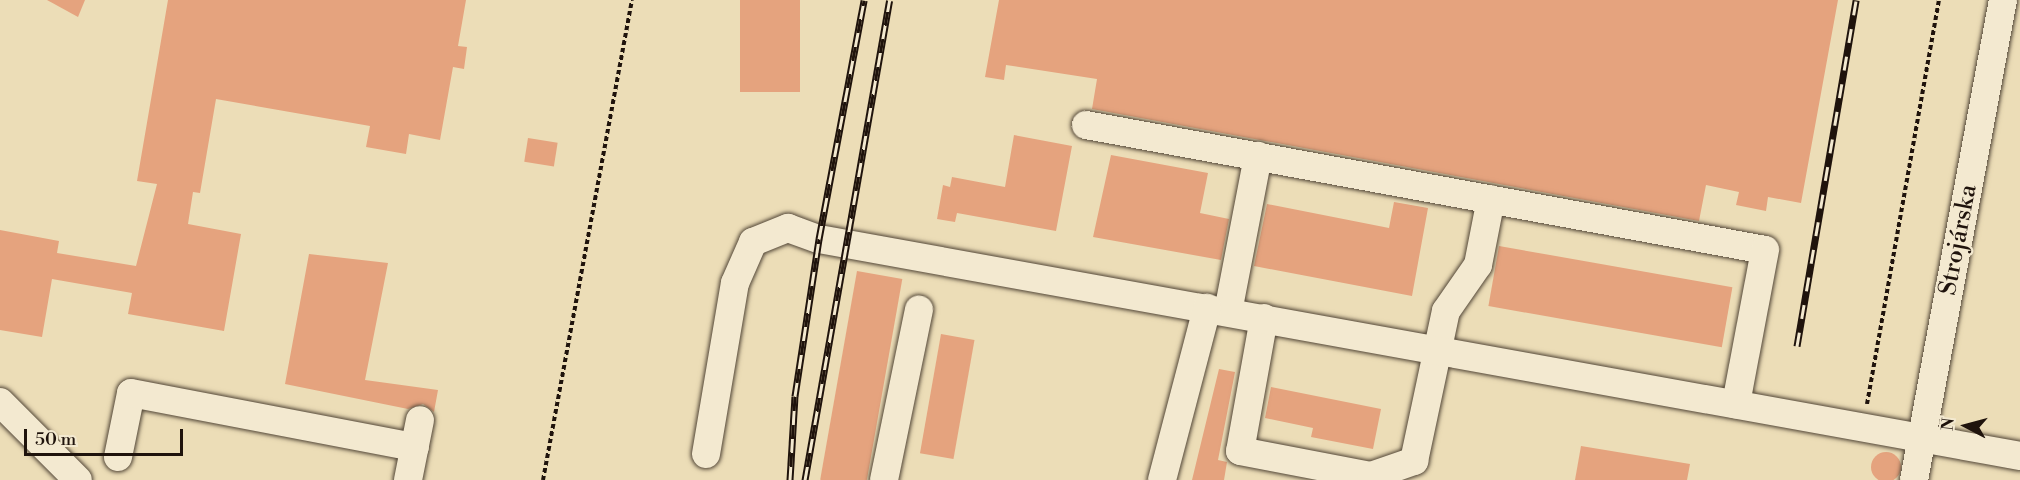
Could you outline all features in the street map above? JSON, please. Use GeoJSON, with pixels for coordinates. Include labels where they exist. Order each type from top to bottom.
{"type":"FeatureCollection","features":[{"type":"Feature","properties":{"kind":"street","name":"Strojárska"},"geometry":{"type":"LineString","coordinates":[[1914,480],[2003,0]]}},
{"type":"Feature","properties":{"kind":"street"},"geometry":{"type":"LineString","coordinates":[[1086,125],[1765,250],[1736,404]]}},
{"type":"Feature","properties":{"kind":"street"},"geometry":{"type":"LineString","coordinates":[[1162,480],[1218,310],[1258,156]]}},
{"type":"Feature","properties":{"kind":"street"},"geometry":{"type":"LineString","coordinates":[[1264,318],[1240,451],[1371,476],[1414,461],[1446,311],[1478,265],[1491,200]]}},
{"type":"Feature","properties":{"kind":"street"},"geometry":{"type":"LineString","coordinates":[[706,454],[735,283],[753,242],[788,228],[819,239],[2020,456]]}},
{"type":"Feature","properties":{"kind":"street"},"geometry":{"type":"LineString","coordinates":[[884,480],[919,310]]}},
{"type":"Feature","properties":{"kind":"street"},"geometry":{"type":"LineString","coordinates":[[118,457],[131,393],[417,434],[408,480]]}},
{"type":"Feature","properties":{"kind":"street"},"geometry":{"type":"LineString","coordinates":[[0,402],[78,480]]}},
{"type":"Feature","properties":{"kind":"path"},"geometry":{"type":"LineString","coordinates":[[543,480],[632,0]]}},
{"type":"Feature","properties":{"kind":"path"},"geometry":{"type":"LineString","coordinates":[[1863,428],[1939,0]]}},
{"type":"Feature","properties":{"kind":"building"},"geometry":{"type":"Polygon","coordinates":[[[47,0],[85,0],[78,17],[47,0]]]}},
{"type":"Feature","properties":{"kind":"building"},"geometry":{"type":"Polygon","coordinates":[[[168,0],[466,0],[458,46],[467,47],[464,69],[453,67],[440,140],[409,134],[406,154],[366,147],[370,126],[216,99],[200,193],[193,192],[188,224],[241,234],[224,331],[128,314],[132,293],[52,279],[42,337],[0,330],[0,230],[59,241],[57,253],[136,266],[157,184],[137,181],[168,0]]]}},
{"type":"Feature","properties":{"kind":"building"},"geometry":{"type":"Polygon","coordinates":[[[740,0],[800,0],[800,92],[740,92],[740,0]]]}},
{"type":"Feature","properties":{"kind":"building"},"geometry":{"type":"Polygon","coordinates":[[[999,0],[1838,0],[1801,203],[1768,197],[1766,211],[1736,205],[1739,192],[1706,185],[1699,221],[1092,109],[1097,79],[1006,65],[1004,80],[985,77],[999,0]]]}},
{"type":"Feature","properties":{"kind":"building"},"geometry":{"type":"Polygon","coordinates":[[[1014,135],[1072,146],[1056,231],[957,213],[955,222],[937,219],[943,185],[950,187],[952,177],[1005,187],[1014,135]]]}},
{"type":"Feature","properties":{"kind":"building"},"geometry":{"type":"Polygon","coordinates":[[[528,138],[558,143],[554,166],[524,162],[528,138]]]}},
{"type":"Feature","properties":{"kind":"building"},"geometry":{"type":"Polygon","coordinates":[[[1111,155],[1208,173],[1200,213],[1229,219],[1221,260],[1093,237],[1111,155]]]}},
{"type":"Feature","properties":{"kind":"building"},"geometry":{"type":"Polygon","coordinates":[[[1394,202],[1428,208],[1412,296],[1254,266],[1267,204],[1389,228],[1394,202]]]}},
{"type":"Feature","properties":{"kind":"building"},"geometry":{"type":"Polygon","coordinates":[[[1499,246],[1732,287],[1722,347],[1488,306],[1499,246]]]}},
{"type":"Feature","properties":{"kind":"building"},"geometry":{"type":"Polygon","coordinates":[[[309,254],[388,263],[365,380],[438,390],[434,412],[423,404],[408,409],[285,384],[309,254]]]}},
{"type":"Feature","properties":{"kind":"building"},"geometry":{"type":"Polygon","coordinates":[[[857,271],[902,279],[867,480],[820,480],[857,271]]]}},
{"type":"Feature","properties":{"kind":"building"},"geometry":{"type":"Polygon","coordinates":[[[941,334],[974,340],[953,459],[920,453],[941,334]]]}},
{"type":"Feature","properties":{"kind":"building"},"geometry":{"type":"Polygon","coordinates":[[[1219,369],[1235,372],[1218,460],[1227,462],[1224,480],[1192,480],[1219,369]]]}},
{"type":"Feature","properties":{"kind":"building"},"geometry":{"type":"Polygon","coordinates":[[[1271,387],[1381,409],[1373,449],[1311,437],[1313,428],[1265,418],[1271,387]]]}},
{"type":"Feature","properties":{"kind":"building"},"geometry":{"type":"Polygon","coordinates":[[[1581,446],[1690,464],[1687,480],[1575,480],[1581,446]]]}},
{"type":"Feature","properties":{"kind":"building"},"geometry":{"type":"Polygon","coordinates":[[[1886,452],[1897,456],[1901,467],[1897,478],[1886,482],[1875,478],[1871,467],[1875,456],[1886,452]]]}},
{"type":"Feature","properties":{"kind":"railway"},"geometry":{"type":"LineString","coordinates":[[790,480],[795,396],[819,239],[864,0]]}},
{"type":"Feature","properties":{"kind":"railway"},"geometry":{"type":"LineString","coordinates":[[805,480],[890,0]]}},
{"type":"Feature","properties":{"kind":"railway"},"geometry":{"type":"LineString","coordinates":[[1797,346],[1856,0]]}}]}
